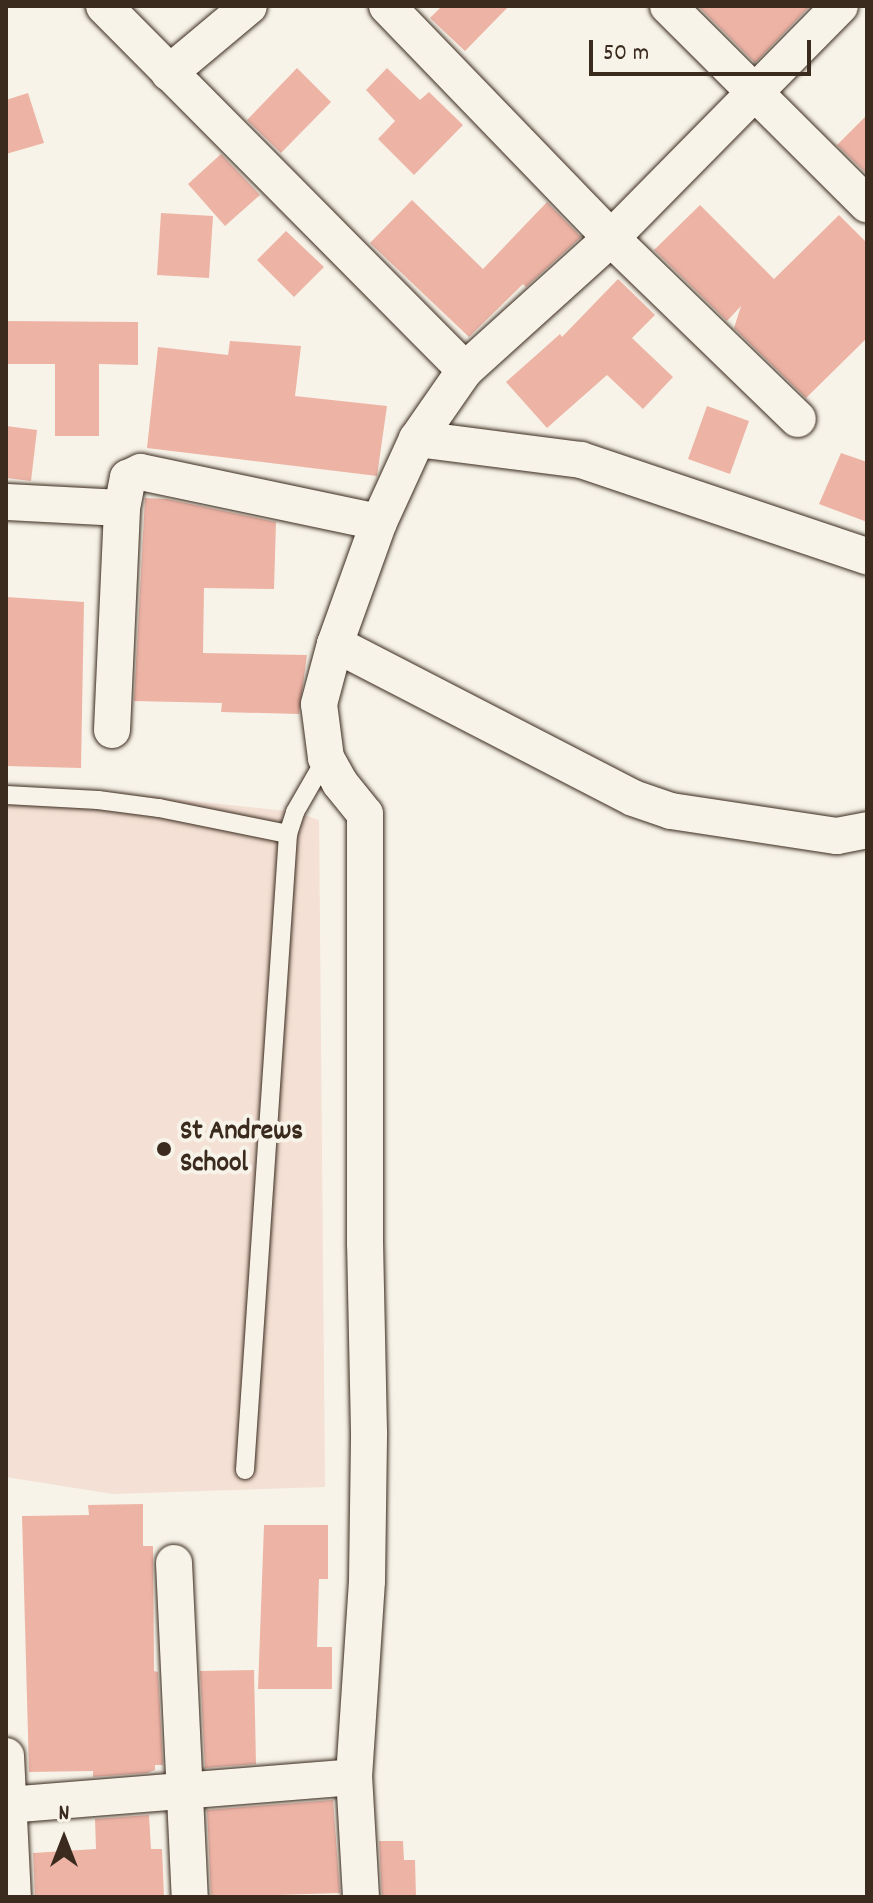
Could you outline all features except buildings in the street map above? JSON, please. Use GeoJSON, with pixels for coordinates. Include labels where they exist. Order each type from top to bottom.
{"type":"FeatureCollection","features":[{"type":"Feature","properties":{"kind":"street"},"geometry":{"type":"LineString","coordinates":[[104,6],[465,370]]}},
{"type":"Feature","properties":{"kind":"street"},"geometry":{"type":"LineString","coordinates":[[169,73],[249,6]]}},
{"type":"Feature","properties":{"kind":"street"},"geometry":{"type":"LineString","coordinates":[[387,6],[611,238],[798,419]]}},
{"type":"Feature","properties":{"kind":"street"},"geometry":{"type":"LineString","coordinates":[[668,6],[867,204]]}},
{"type":"Feature","properties":{"kind":"street"},"geometry":{"type":"LineString","coordinates":[[361,1897],[354,1777],[367,1581],[369,1432],[365,1243],[365,814],[340,783],[326,758],[319,704],[335,644],[379,522],[417,439],[465,370],[611,238],[758,93],[840,6]]}},
{"type":"Feature","properties":{"kind":"street"},"geometry":{"type":"LineString","coordinates":[[417,439],[581,460],[867,556]]}},
{"type":"Feature","properties":{"kind":"street"},"geometry":{"type":"LineString","coordinates":[[112,730],[122,508],[128,478],[141,472],[379,522]]}},
{"type":"Feature","properties":{"kind":"street"},"geometry":{"type":"LineString","coordinates":[[6,502],[122,508]]}},
{"type":"Feature","properties":{"kind":"street"},"geometry":{"type":"LineString","coordinates":[[335,644],[633,798],[671,811],[837,836],[867,830]]}},
{"type":"Feature","properties":{"kind":"street"},"geometry":{"type":"LineString","coordinates":[[174,1563],[190,1897]]}},
{"type":"Feature","properties":{"kind":"street"},"geometry":{"type":"LineString","coordinates":[[6,1756],[13,1897]]}},
{"type":"Feature","properties":{"kind":"street"},"geometry":{"type":"LineString","coordinates":[[8,1805],[354,1777]]}},
{"type":"Feature","properties":{"kind":"lane"},"geometry":{"type":"LineString","coordinates":[[245,1470],[288,834],[295,812],[326,758]]}},
{"type":"Feature","properties":{"kind":"lane"},"geometry":{"type":"LineString","coordinates":[[6,795],[98,800],[159,808],[288,834]]}},
{"type":"Feature","properties":{"kind":"shaded area","name":"St Andrews School"},"geometry":{"type":"Polygon","coordinates":[[[6,789],[117,793],[295,812],[319,820],[325,1487],[113,1494],[6,1477],[6,789]]]}},
{"type":"Feature","properties":{"kind":"place","name":"St Andrews School"},"geometry":{"type":"Point","coordinates":[164,1149]}}]}
